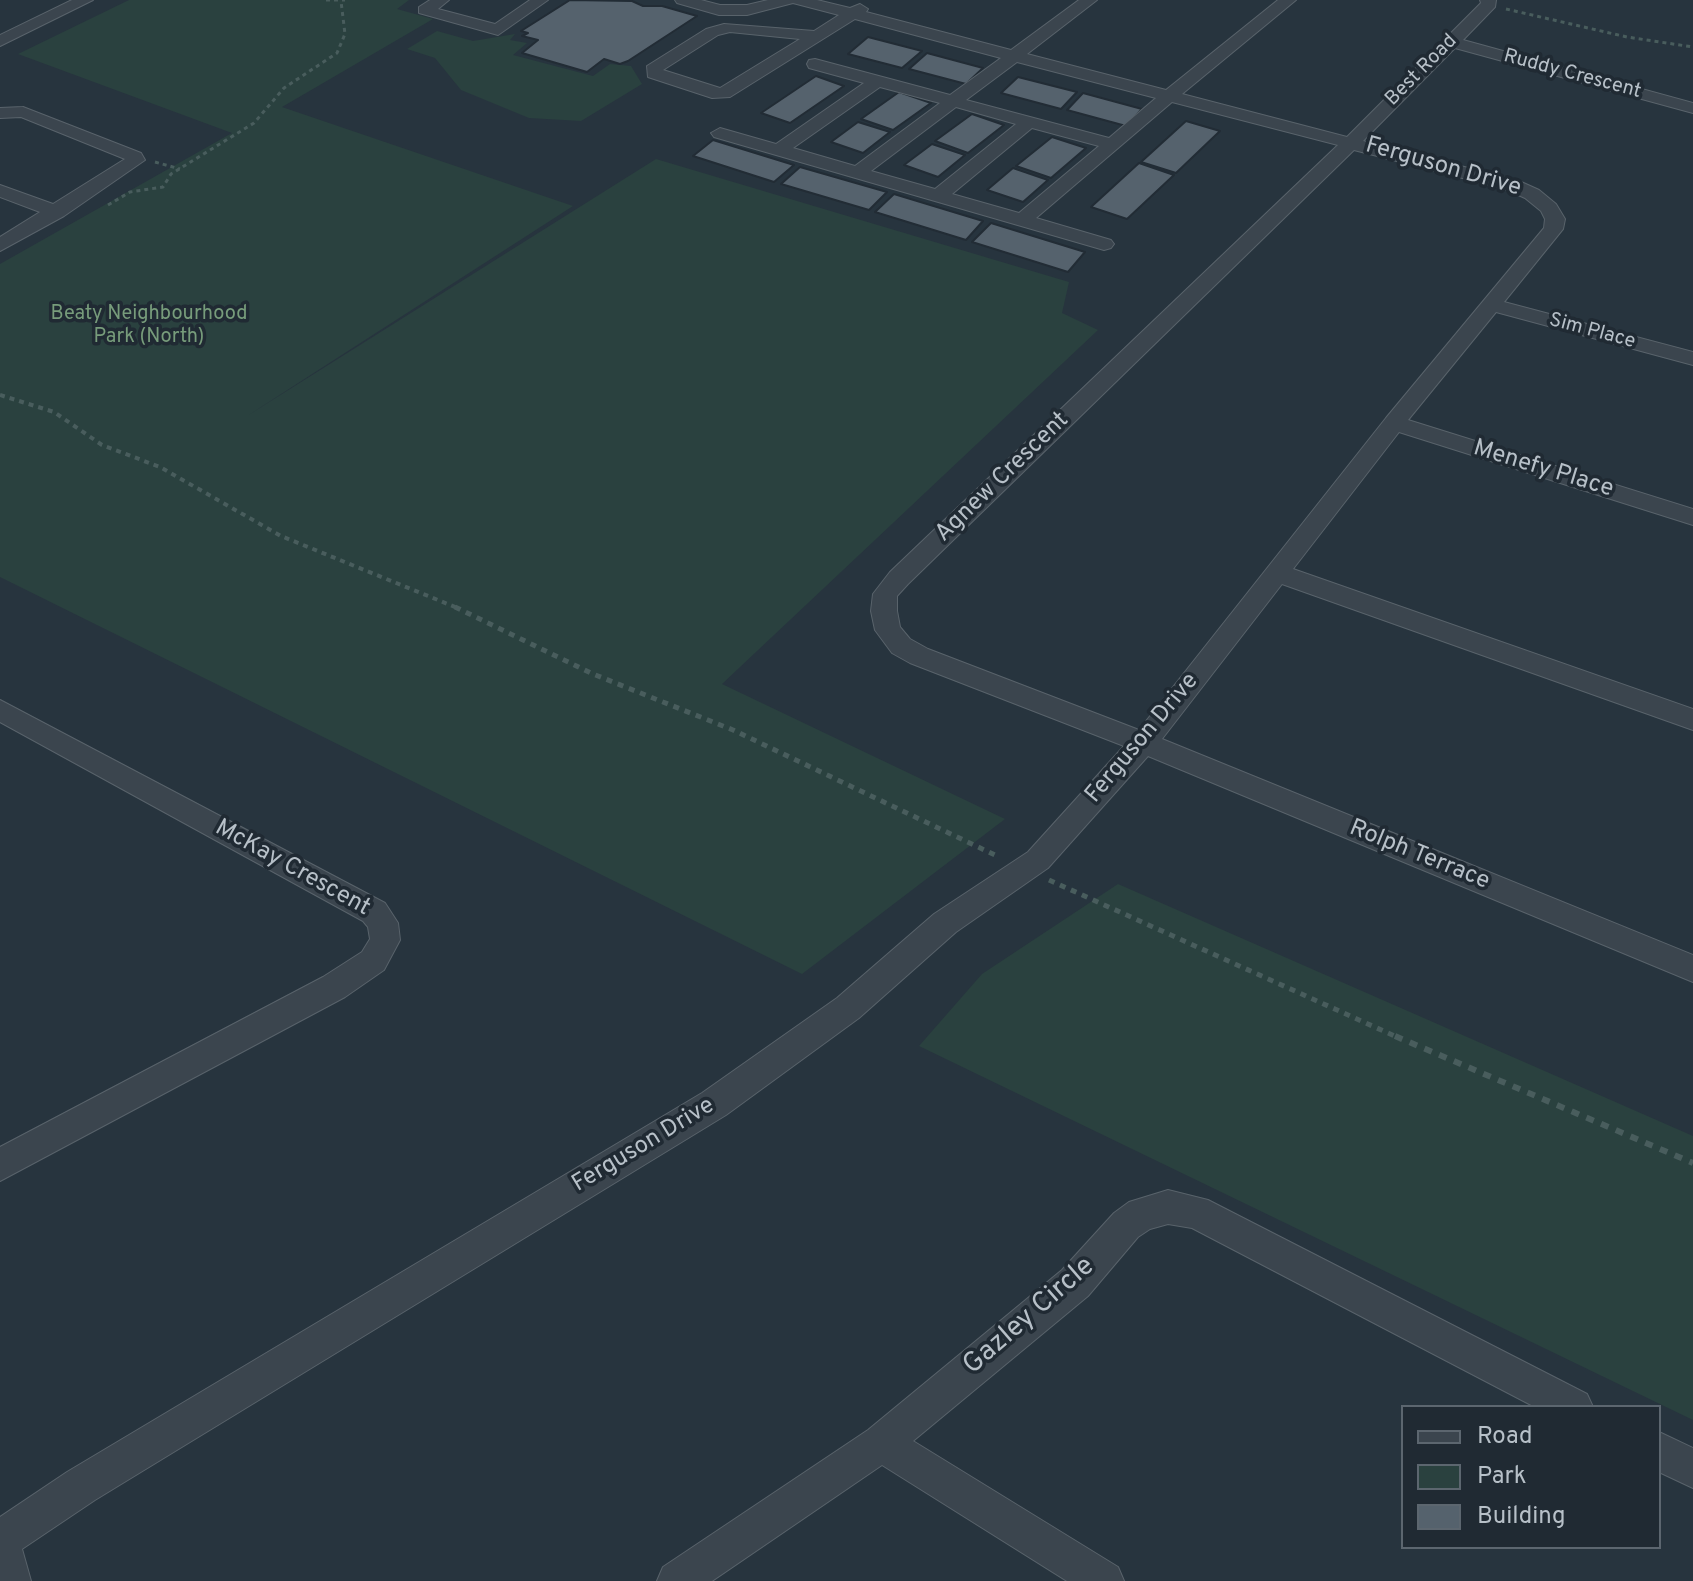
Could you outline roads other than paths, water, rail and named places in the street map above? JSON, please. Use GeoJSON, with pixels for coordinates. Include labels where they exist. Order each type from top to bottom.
{"type":"FeatureCollection","features":[{"type":"Feature","properties":{"kind":"street"},"geometry":{"type":"LineString","coordinates":[[441,0],[425,10],[498,30],[540,0]]}},
{"type":"Feature","properties":{"kind":"street"},"geometry":{"type":"LineString","coordinates":[[683,0],[719,10],[747,10],[787,0]]}},
{"type":"Feature","properties":{"kind":"street","name":"Ferguson Drive"},"geometry":{"type":"LineString","coordinates":[[0,1540],[81,1486],[714,1104],[848,1008],[945,923],[1038,860],[1144,743],[1394,423],[1553,229],[1555,219],[1549,208],[1532,194],[1512,185],[799,0]]}},
{"type":"Feature","properties":{"kind":"street"},"geometry":{"type":"LineString","coordinates":[[817,36],[730,27],[712,32],[655,66],[654,73],[712,93],[724,93],[817,36],[875,0]]}},
{"type":"Feature","properties":{"kind":"street"},"geometry":{"type":"LineString","coordinates":[[857,173],[1089,0]]}},
{"type":"Feature","properties":{"kind":"street"},"geometry":{"type":"LineString","coordinates":[[1021,221],[1288,0]]}},
{"type":"Feature","properties":{"kind":"street"},"geometry":{"type":"LineString","coordinates":[[0,41],[79,1]]}},
{"type":"Feature","properties":{"kind":"street","name":"Best Road"},"geometry":{"type":"LineString","coordinates":[[1352,142],[1488,3]]}},
{"type":"Feature","properties":{"kind":"street","name":"Ruddy Crescent"},"geometry":{"type":"LineString","coordinates":[[1452,42],[1693,108]]}},
{"type":"Feature","properties":{"kind":"street"},"geometry":{"type":"LineString","coordinates":[[815,64],[1111,144]]}},
{"type":"Feature","properties":{"kind":"street"},"geometry":{"type":"LineString","coordinates":[[779,150],[879,80]]}},
{"type":"Feature","properties":{"kind":"street"},"geometry":{"type":"LineString","coordinates":[[0,113],[23,112],[135,157],[134,164],[0,245]]}},
{"type":"Feature","properties":{"kind":"street"},"geometry":{"type":"LineString","coordinates":[[937,197],[1029,122]]}},
{"type":"Feature","properties":{"kind":"street"},"geometry":{"type":"LineString","coordinates":[[720,133],[1104,244]]}},
{"type":"Feature","properties":{"kind":"street","name":"Agnew Crescent"},"geometry":{"type":"LineString","coordinates":[[1144,743],[919,656],[901,646],[888,630],[884,611],[885,594],[1352,142]]}},
{"type":"Feature","properties":{"kind":"street"},"geometry":{"type":"LineString","coordinates":[[0,191],[57,212]]}},
{"type":"Feature","properties":{"kind":"street","name":"Sim Place"},"geometry":{"type":"LineString","coordinates":[[1492,305],[1693,359]]}},
{"type":"Feature","properties":{"kind":"street","name":"Menefy Place"},"geometry":{"type":"LineString","coordinates":[[1394,423],[1693,517]]}},
{"type":"Feature","properties":{"kind":"street"},"geometry":{"type":"LineString","coordinates":[[1277,573],[1693,720]]}},
{"type":"Feature","properties":{"kind":"street","name":"McKay Crescent"},"geometry":{"type":"LineString","coordinates":[[0,710],[374,912],[383,923],[385,940],[373,961],[334,987],[0,1165]]}},
{"type":"Feature","properties":{"kind":"street","name":"Rolph Terrace"},"geometry":{"type":"LineString","coordinates":[[1144,743],[1693,969]]}},
{"type":"Feature","properties":{"kind":"street","name":"Gazley Circle"},"geometry":{"type":"LineString","coordinates":[[677,1581],[881,1443],[1075,1283],[1126,1225],[1141,1214],[1168,1207],[1196,1212],[1570,1405]]}},
{"type":"Feature","properties":{"kind":"street"},"geometry":{"type":"LineString","coordinates":[[881,1443],[1104,1581]]}},
{"type":"Feature","properties":{"kind":"street"},"geometry":{"type":"LineString","coordinates":[[1661,1452],[1693,1469]]}},
{"type":"Feature","properties":{"kind":"street"},"geometry":{"type":"LineString","coordinates":[[0,1540],[11,1581]]}},
{"type":"Feature","properties":{"kind":"park label","name":"Beaty Neighbourhood Park (North)"},"geometry":{"type":"Point","coordinates":[149,326]}}]}
